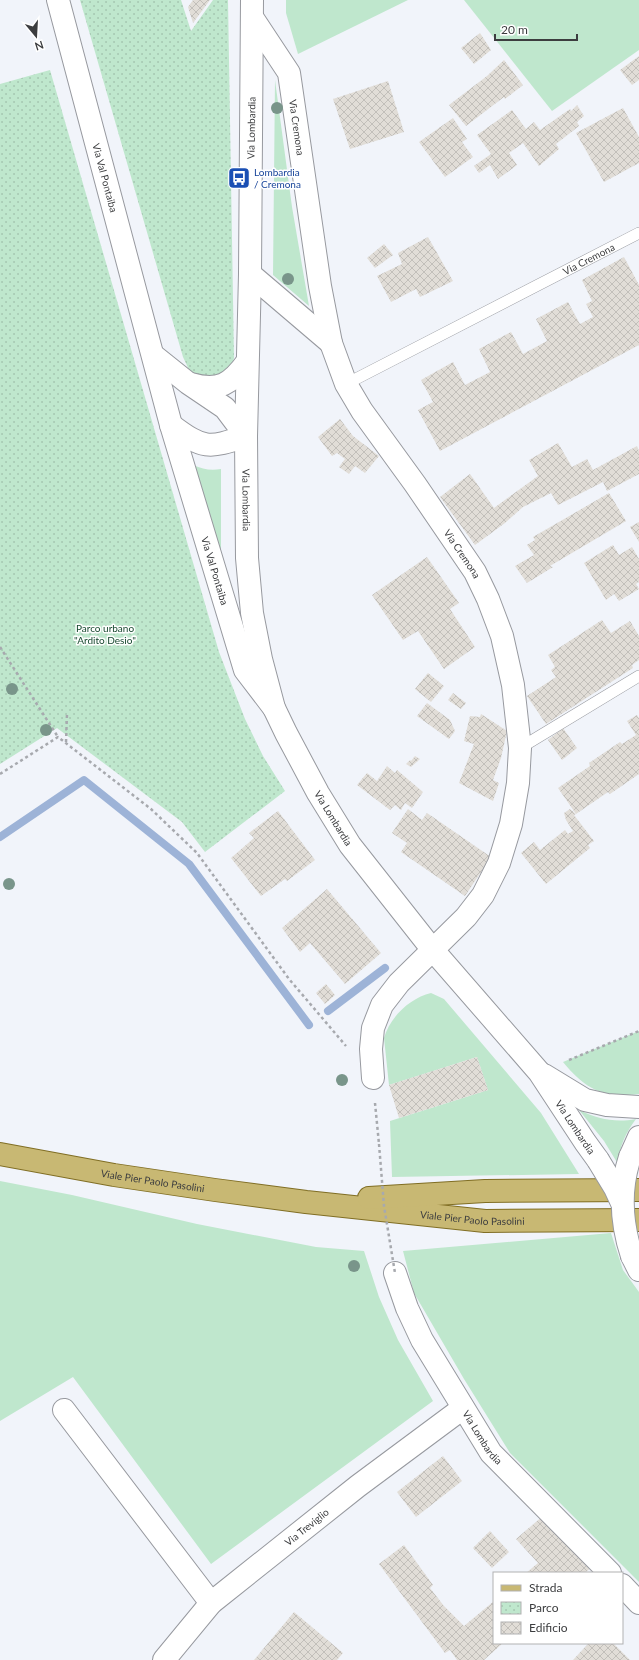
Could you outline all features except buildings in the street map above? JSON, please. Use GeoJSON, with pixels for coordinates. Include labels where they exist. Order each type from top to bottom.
{"type":"FeatureCollection","features":[{"type":"Feature","properties":{"kind":"main road","name":"Viale Pier Paolo Pasolini"},"geometry":{"type":"LineString","coordinates":[[0,1154],[114,1175],[306,1202],[485,1221],[639,1220]]}},
{"type":"Feature","properties":{"kind":"main road","name":"Viale Pier Paolo Pasolini"},"geometry":{"type":"LineString","coordinates":[[306,1202],[485,1191],[630,1197]]}},
{"type":"Feature","properties":{"kind":"street","name":"Via Val Pontaiba"},"geometry":{"type":"LineString","coordinates":[[58,0],[171,425],[245,670],[274,708]]}},
{"type":"Feature","properties":{"kind":"street","name":"Via Lombardia"},"geometry":{"type":"LineString","coordinates":[[252,8],[250,274],[246,436],[247,558],[252,614],[274,708],[318,793],[350,845],[432,949],[539,1072],[615,1188],[630,1197]]}},
{"type":"Feature","properties":{"kind":"street","name":"Via Cremona"},"geometry":{"type":"LineString","coordinates":[[252,8],[289,73],[319,279],[331,343],[346,384],[362,410],[475,572],[488,598],[502,636],[513,686],[520,748],[518,783],[511,824],[499,863],[482,895],[466,917],[432,949]]}},
{"type":"Feature","properties":{"kind":"street","name":"Via Cremona"},"geometry":{"type":"LineString","coordinates":[[250,274],[331,343]]}},
{"type":"Feature","properties":{"kind":"street"},"geometry":{"type":"LineString","coordinates":[[153,355],[188,383],[225,408],[246,436],[215,445],[201,444],[191,440],[171,425]]}},
{"type":"Feature","properties":{"kind":"street"},"geometry":{"type":"LineString","coordinates":[[188,383],[202,387],[221,386],[237,376],[247,362]]}},
{"type":"Feature","properties":{"kind":"street"},"geometry":{"type":"LineString","coordinates":[[373,1078],[371,1049],[373,1028],[382,1005],[399,983],[432,949]]}},
{"type":"Feature","properties":{"kind":"street","name":"Via Lombardia"},"geometry":{"type":"LineString","coordinates":[[539,1072],[585,1100],[607,1105],[639,1107]]}},
{"type":"Feature","properties":{"kind":"street"},"geometry":{"type":"LineString","coordinates":[[636,1263],[627,1242],[630,1197],[625,1172],[639,1137]]}},
{"type":"Feature","properties":{"kind":"street","name":"Via Lombardia"},"geometry":{"type":"LineString","coordinates":[[395,1273],[422,1340],[491,1453],[609,1572]]}},
{"type":"Feature","properties":{"kind":"street","name":"Via Treviglio"},"geometry":{"type":"LineString","coordinates":[[164,1660],[211,1603],[358,1486],[463,1408]]}},
{"type":"Feature","properties":{"kind":"street"},"geometry":{"type":"LineString","coordinates":[[64,1410],[211,1603]]}},
{"type":"Feature","properties":{"kind":"street"},"geometry":{"type":"LineString","coordinates":[[623,1587],[639,1603]]}},
{"type":"Feature","properties":{"kind":"lane","name":"Via Cremona"},"geometry":{"type":"LineString","coordinates":[[346,384],[639,233]]}},
{"type":"Feature","properties":{"kind":"lane"},"geometry":{"type":"LineString","coordinates":[[520,748],[639,676]]}},
{"type":"Feature","properties":{"kind":"path"},"geometry":{"type":"LineString","coordinates":[[0,647],[58,737],[151,809],[197,853],[289,979],[348,1049]]}},
{"type":"Feature","properties":{"kind":"path"},"geometry":{"type":"LineString","coordinates":[[66,743],[67,714]]}},
{"type":"Feature","properties":{"kind":"path"},"geometry":{"type":"LineString","coordinates":[[0,774],[58,737]]}},
{"type":"Feature","properties":{"kind":"path"},"geometry":{"type":"LineString","coordinates":[[539,1072],[639,1031]]}},
{"type":"Feature","properties":{"kind":"path"},"geometry":{"type":"LineString","coordinates":[[373,1078],[384,1206],[395,1273]]}},
{"type":"Feature","properties":{"kind":"green space"},"geometry":{"type":"Polygon","coordinates":[[[80,0],[181,0],[191,31],[213,0],[228,0],[234,358],[231,367],[212,380],[191,374],[183,357],[80,0]]]}},
{"type":"Feature","properties":{"kind":"green space"},"geometry":{"type":"Polygon","coordinates":[[[286,0],[408,0],[298,54],[286,13],[286,0]]]}},
{"type":"Feature","properties":{"kind":"green space"},"geometry":{"type":"Polygon","coordinates":[[[464,0],[639,0],[639,50],[552,111],[464,0]]]}},
{"type":"Feature","properties":{"kind":"green space","name":"Parco urbano \"Ardito Desio\""},"geometry":{"type":"Polygon","coordinates":[[[50,70],[219,652],[245,719],[263,756],[285,791],[205,852],[182,822],[57,728],[0,764],[0,84],[50,70]]]}},
{"type":"Feature","properties":{"kind":"green space"},"geometry":{"type":"Polygon","coordinates":[[[275,80],[292,207],[309,306],[273,275],[275,80]]]}},
{"type":"Feature","properties":{"kind":"green space"},"geometry":{"type":"Polygon","coordinates":[[[193,465],[200,468],[213,470],[221,469],[221,565],[193,465]]]}},
{"type":"Feature","properties":{"kind":"green space"},"geometry":{"type":"Polygon","coordinates":[[[431,993],[444,999],[541,1113],[579,1174],[392,1177],[390,1121],[488,1090],[477,1057],[389,1085],[384,1038],[387,1030],[396,1016],[408,1004],[431,993]]]}},
{"type":"Feature","properties":{"kind":"green space"},"geometry":{"type":"Polygon","coordinates":[[[639,1031],[639,1094],[615,1095],[596,1090],[571,1072],[563,1062],[639,1031]]]}},
{"type":"Feature","properties":{"kind":"green space"},"geometry":{"type":"Polygon","coordinates":[[[579,1110],[593,1116],[607,1119],[621,1121],[636,1119],[624,1140],[618,1164],[604,1141],[579,1110]]]}},
{"type":"Feature","properties":{"kind":"green space"},"geometry":{"type":"Polygon","coordinates":[[[0,1181],[72,1195],[197,1224],[316,1247],[364,1251],[379,1297],[398,1340],[433,1401],[211,1564],[73,1377],[0,1421],[0,1181]]]}},
{"type":"Feature","properties":{"kind":"green space"},"geometry":{"type":"Polygon","coordinates":[[[611,1233],[623,1270],[639,1292],[639,1582],[510,1453],[464,1379],[414,1293],[403,1251],[611,1233]]]}},
{"type":"Feature","properties":{"kind":"waterway"},"geometry":{"type":"LineString","coordinates":[[0,837],[84,780],[189,864],[309,1025]]}},
{"type":"Feature","properties":{"kind":"waterway"},"geometry":{"type":"LineString","coordinates":[[328,1011],[385,968]]}},
{"type":"Feature","properties":{"kind":"place","name":"Lombardia / Cremona"},"geometry":{"type":"Point","coordinates":[239,178]}}]}
